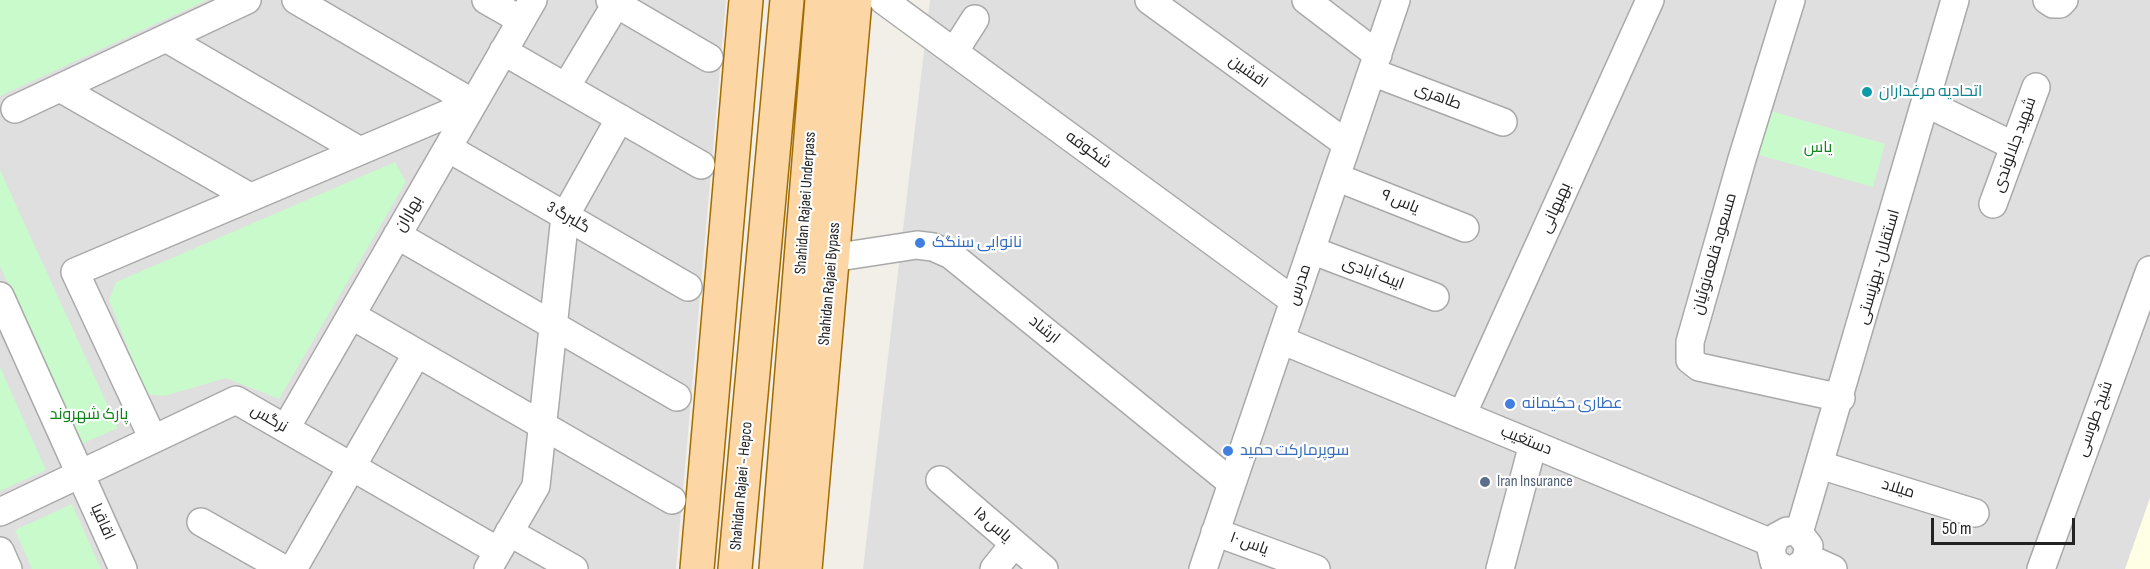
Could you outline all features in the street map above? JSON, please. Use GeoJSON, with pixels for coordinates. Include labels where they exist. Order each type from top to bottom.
{"type":"FeatureCollection","features":[{"type":"Feature","properties":{"kind":"main road"},"geometry":{"type":"LineString","coordinates":[[697,569],[746,0]]}},
{"type":"Feature","properties":{"kind":"main road","name":"Shahidan Rajaei - Hepco"},"geometry":{"type":"LineString","coordinates":[[735,569],[787,0]]}},
{"type":"Feature","properties":{"kind":"main road","name":"Shahidan Rajaei Underpass"},"geometry":{"type":"LineString","coordinates":[[791,406],[822,0]]}},
{"type":"Feature","properties":{"kind":"main road","name":"Shahidan Rajaei Bypass"},"geometry":{"type":"LineString","coordinates":[[805,569],[855,0]]}},
{"type":"Feature","properties":{"kind":"main road"},"geometry":{"type":"LineString","coordinates":[[791,406],[813,473]]}},
{"type":"Feature","properties":{"kind":"main road"},"geometry":{"type":"LineString","coordinates":[[776,569],[791,406]]}},
{"type":"Feature","properties":{"kind":"street"},"geometry":{"type":"LineString","coordinates":[[15,109],[247,0]]}},
{"type":"Feature","properties":{"kind":"street"},"geometry":{"type":"LineString","coordinates":[[296,0],[473,103]]}},
{"type":"Feature","properties":{"kind":"street"},"geometry":{"type":"LineString","coordinates":[[486,0],[527,10]]}},
{"type":"Feature","properties":{"kind":"street","name":"شکوفه"},"geometry":{"type":"LineString","coordinates":[[882,0],[1294,300]]}},
{"type":"Feature","properties":{"kind":"street","name":"افشین"},"geometry":{"type":"LineString","coordinates":[[1149,0],[1347,144]]}},
{"type":"Feature","properties":{"kind":"street","name":"طاهری"},"geometry":{"type":"LineString","coordinates":[[1306,0],[1375,63],[1503,122]]}},
{"type":"Feature","properties":{"kind":"street","name":"مدرس"},"geometry":{"type":"LineString","coordinates":[[1203,569],[1396,0]]}},
{"type":"Feature","properties":{"kind":"street","name":"بهبهانی"},"geometry":{"type":"LineString","coordinates":[[1462,415],[1650,0]]}},
{"type":"Feature","properties":{"kind":"street","name":"مسعود قلعه‌نوئیان"},"geometry":{"type":"LineString","coordinates":[[1791,0],[1735,182],[1690,342],[1690,360],[1699,368],[1840,398]]}},
{"type":"Feature","properties":{"kind":"street","name":"استقلال- بهزیستی"},"geometry":{"type":"LineString","coordinates":[[1796,557],[1820,465],[1955,0]]}},
{"type":"Feature","properties":{"kind":"street"},"geometry":{"type":"LineString","coordinates":[[2047,0],[2053,4],[2060,4],[2064,0]]}},
{"type":"Feature","properties":{"kind":"street"},"geometry":{"type":"LineString","coordinates":[[566,87],[613,2],[709,58]]}},
{"type":"Feature","properties":{"kind":"street","name":"بهاران"},"geometry":{"type":"LineString","coordinates":[[286,428],[527,10]]}},
{"type":"Feature","properties":{"kind":"street"},"geometry":{"type":"LineString","coordinates":[[954,52],[975,19]]}},
{"type":"Feature","properties":{"kind":"street"},"geometry":{"type":"LineString","coordinates":[[166,38],[360,151]]}},
{"type":"Feature","properties":{"kind":"street"},"geometry":{"type":"LineString","coordinates":[[503,51],[701,165]]}},
{"type":"Feature","properties":{"kind":"street","name":"شهید جلالوندی"},"geometry":{"type":"LineString","coordinates":[[1993,204],[2036,87]]}},
{"type":"Feature","properties":{"kind":"street"},"geometry":{"type":"LineString","coordinates":[[60,88],[250,198]]}},
{"type":"Feature","properties":{"kind":"street"},"geometry":{"type":"LineString","coordinates":[[153,439],[75,272],[473,103]]}},
{"type":"Feature","properties":{"kind":"street"},"geometry":{"type":"LineString","coordinates":[[1926,103],[2014,146]]}},
{"type":"Feature","properties":{"kind":"street"},"geometry":{"type":"LineString","coordinates":[[498,551],[536,486],[565,216],[620,118]]}},
{"type":"Feature","properties":{"kind":"street","name":"گلبرگ 3"},"geometry":{"type":"LineString","coordinates":[[448,148],[688,287]]}},
{"type":"Feature","properties":{"kind":"street","name":"یاس ۹"},"geometry":{"type":"LineString","coordinates":[[1336,177],[1465,228]]}},
{"type":"Feature","properties":{"kind":"street"},"geometry":{"type":"LineString","coordinates":[[397,235],[677,397]]}},
{"type":"Feature","properties":{"kind":"street","name":"ارشاد"},"geometry":{"type":"LineString","coordinates":[[832,258],[917,245],[951,255],[1232,483]]}},
{"type":"Feature","properties":{"kind":"street","name":"ایبک آبادی"},"geometry":{"type":"LineString","coordinates":[[1311,250],[1435,297]]}},
{"type":"Feature","properties":{"kind":"street","name":"شیخ طوسی"},"geometry":{"type":"LineString","coordinates":[[2041,569],[2150,270]]}},
{"type":"Feature","properties":{"kind":"street","name":"اقاقیا"},"geometry":{"type":"LineString","coordinates":[[0,296],[123,569]]}},
{"type":"Feature","properties":{"kind":"street"},"geometry":{"type":"LineString","coordinates":[[351,315],[672,500]]}},
{"type":"Feature","properties":{"kind":"street","name":"دستغیب"},"geometry":{"type":"LineString","coordinates":[[1281,340],[1772,543],[1781,533],[1787,531],[1796,557]]}},
{"type":"Feature","properties":{"kind":"street"},"geometry":{"type":"LineString","coordinates":[[293,569],[417,353]]}},
{"type":"Feature","properties":{"kind":"street","name":"نرگس"},"geometry":{"type":"LineString","coordinates":[[0,512],[236,400],[498,551],[561,566]]}},
{"type":"Feature","properties":{"kind":"street"},"geometry":{"type":"LineString","coordinates":[[1500,569],[1533,444]]}},
{"type":"Feature","properties":{"kind":"street","name":"میلاد"},"geometry":{"type":"LineString","coordinates":[[1820,465],[1975,513]]}},
{"type":"Feature","properties":{"kind":"street","name":"یاس ۱۵"},"geometry":{"type":"LineString","coordinates":[[940,480],[1044,569]]}},
{"type":"Feature","properties":{"kind":"street"},"geometry":{"type":"LineString","coordinates":[[201,522],[284,569]]}},
{"type":"Feature","properties":{"kind":"street","name":"یاس ۱۰"},"geometry":{"type":"LineString","coordinates":[[1215,532],[1316,569]]}},
{"type":"Feature","properties":{"kind":"street"},"geometry":{"type":"LineString","coordinates":[[993,569],[1014,544]]}},
{"type":"Feature","properties":{"kind":"street"},"geometry":{"type":"LineString","coordinates":[[0,551],[8,569]]}},
{"type":"Feature","properties":{"kind":"street"},"geometry":{"type":"LineString","coordinates":[[1796,557],[1833,569]]}},
{"type":"Feature","properties":{"kind":"shaded area"},"geometry":{"type":"Polygon","coordinates":[[[19,0],[726,0],[676,569],[0,569],[0,9],[19,0]]]}},
{"type":"Feature","properties":{"kind":"shaded area"},"geometry":{"type":"Polygon","coordinates":[[[930,0],[2150,0],[2150,569],[863,569],[930,0]]]}},
{"type":"Feature","properties":{"kind":"shaded area"},"geometry":{"type":"Polygon","coordinates":[[[2150,498],[2150,569],[2125,569],[2150,498]]]}},
{"type":"Feature","properties":{"kind":"green space"},"geometry":{"type":"Polygon","coordinates":[[[0,0],[207,0],[0,96],[0,0]]]}},
{"type":"Feature","properties":{"kind":"green space","name":"یاس"},"geometry":{"type":"Polygon","coordinates":[[[1764,109],[1885,144],[1873,187],[1752,153],[1764,109]]]}},
{"type":"Feature","properties":{"kind":"green space"},"geometry":{"type":"Polygon","coordinates":[[[395,162],[406,182],[279,399],[226,378],[164,396],[146,394],[109,300],[116,282],[395,162]]]}},
{"type":"Feature","properties":{"kind":"green space","name":"پارک شهروند"},"geometry":{"type":"Polygon","coordinates":[[[0,170],[118,428],[79,445],[0,266],[0,170]]]}},
{"type":"Feature","properties":{"kind":"green space"},"geometry":{"type":"Polygon","coordinates":[[[0,367],[46,470],[0,491],[0,367]]]}},
{"type":"Feature","properties":{"kind":"green space"},"geometry":{"type":"Polygon","coordinates":[[[72,504],[101,569],[32,569],[15,530],[72,504]]]}},
{"type":"Feature","properties":{"kind":"place","name":"اتحادیه مرغداران"},"geometry":{"type":"Point","coordinates":[1867,92]}},
{"type":"Feature","properties":{"kind":"place","name":"نانوایی سنگک"},"geometry":{"type":"Point","coordinates":[920,243]}},
{"type":"Feature","properties":{"kind":"place","name":"عطاری حکیمانه"},"geometry":{"type":"Point","coordinates":[1510,404]}},
{"type":"Feature","properties":{"kind":"place","name":"سوپرمارکت حمید"},"geometry":{"type":"Point","coordinates":[1228,451]}},
{"type":"Feature","properties":{"kind":"place","name":"Iran Insurance"},"geometry":{"type":"Point","coordinates":[1485,482]}}]}
